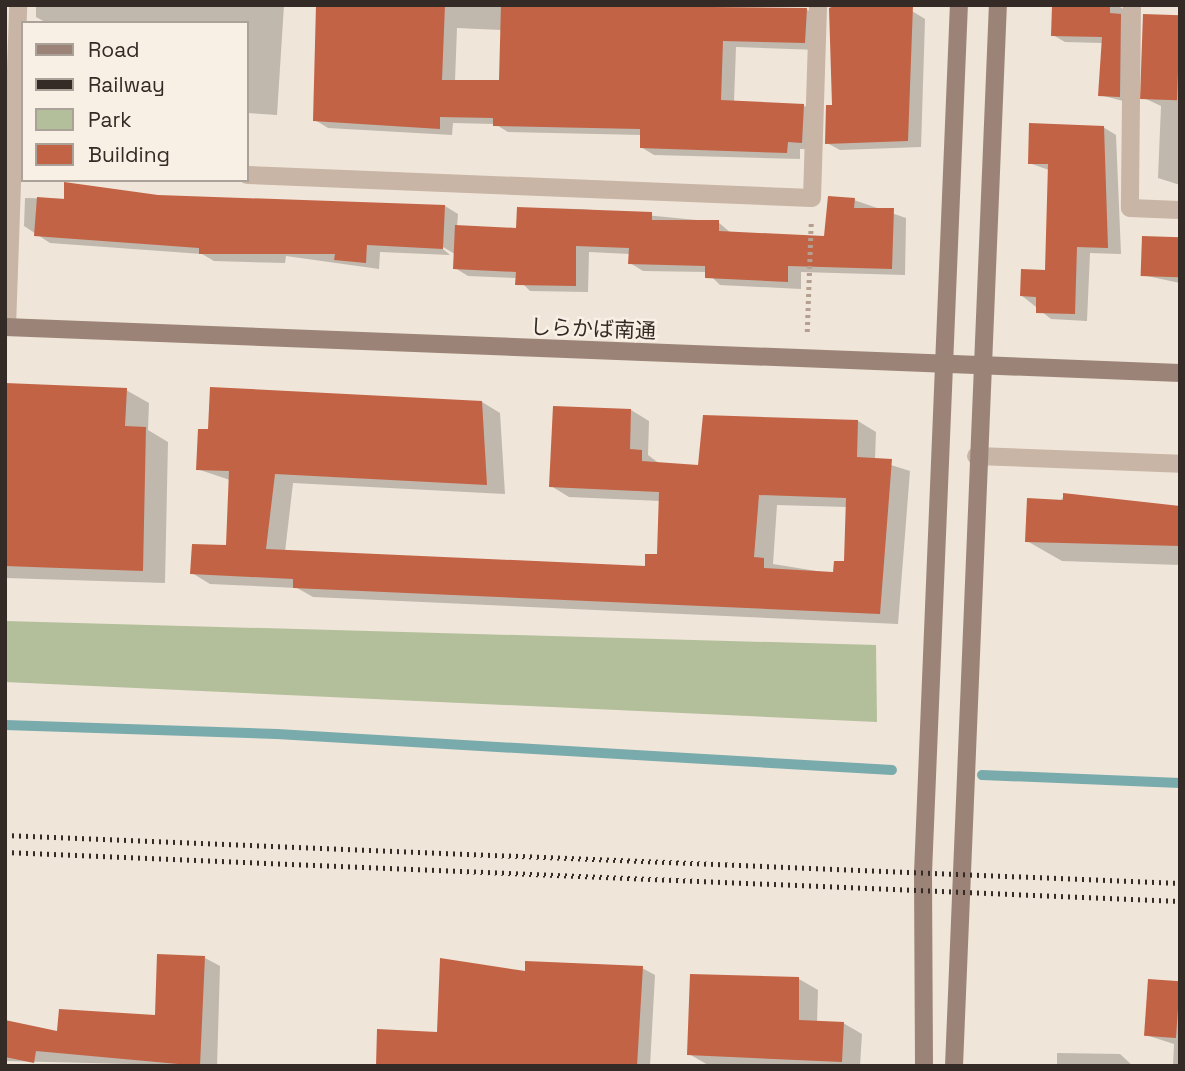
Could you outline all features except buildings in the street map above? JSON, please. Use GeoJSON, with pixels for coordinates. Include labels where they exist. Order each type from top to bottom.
{"type":"FeatureCollection","features":[{"type":"Feature","properties":{"kind":"street"},"geometry":{"type":"LineString","coordinates":[[6,327],[18,166],[18,5]]}},
{"type":"Feature","properties":{"kind":"street"},"geometry":{"type":"LineString","coordinates":[[248,175],[811,198],[818,5]]}},
{"type":"Feature","properties":{"kind":"street"},"geometry":{"type":"LineString","coordinates":[[924,1066],[923,873],[948,364],[959,5]]}},
{"type":"Feature","properties":{"kind":"street"},"geometry":{"type":"LineString","coordinates":[[954,1066],[976,456],[998,5]]}},
{"type":"Feature","properties":{"kind":"street"},"geometry":{"type":"LineString","coordinates":[[1132,5],[1130,208],[1180,210]]}},
{"type":"Feature","properties":{"kind":"street","name":"しらかば南通"},"geometry":{"type":"LineString","coordinates":[[6,327],[806,361],[980,364],[1180,373]]}},
{"type":"Feature","properties":{"kind":"street"},"geometry":{"type":"LineString","coordinates":[[976,456],[1180,464]]}},
{"type":"Feature","properties":{"kind":"path"},"geometry":{"type":"LineString","coordinates":[[806,361],[811,198]]}},
{"type":"Feature","properties":{"kind":"green space"},"geometry":{"type":"Polygon","coordinates":[[[5,621],[876,645],[877,722],[5,682],[5,621]]]}},
{"type":"Feature","properties":{"kind":"waterway"},"geometry":{"type":"LineString","coordinates":[[5,725],[277,734],[892,770]]}},
{"type":"Feature","properties":{"kind":"waterway"},"geometry":{"type":"LineString","coordinates":[[982,775],[1180,783]]}},
{"type":"Feature","properties":{"kind":"railway"},"geometry":{"type":"LineString","coordinates":[[5,835],[1180,883]]}},
{"type":"Feature","properties":{"kind":"railway"},"geometry":{"type":"LineString","coordinates":[[5,852],[1180,901]]}}]}
